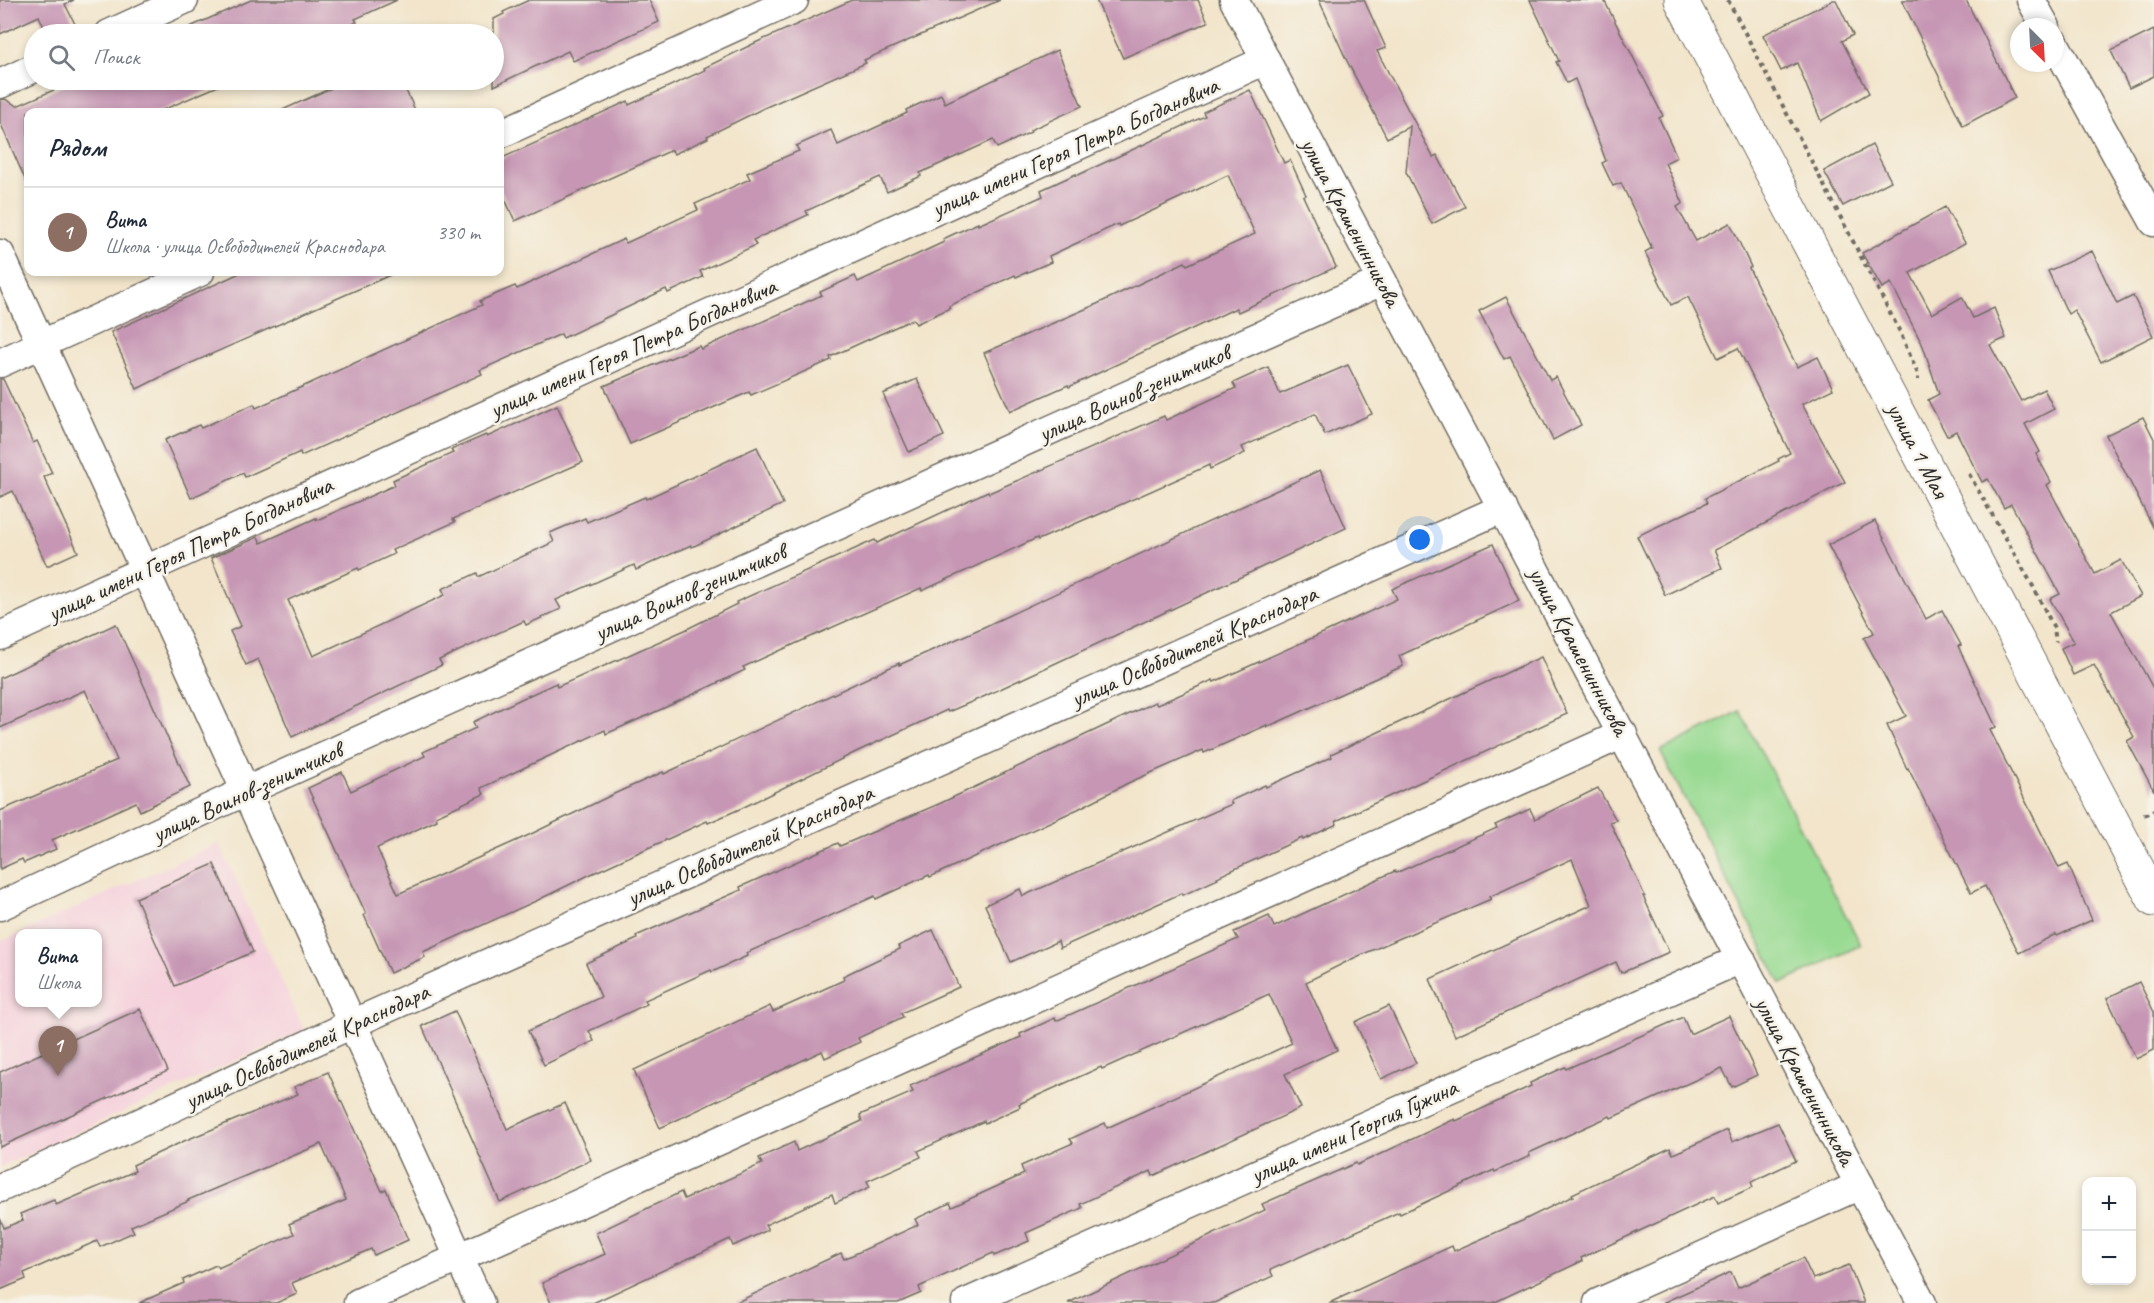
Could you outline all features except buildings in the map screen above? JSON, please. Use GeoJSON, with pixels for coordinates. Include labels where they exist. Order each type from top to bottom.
{"type":"FeatureCollection","features":[{"type":"Feature","properties":{"kind":"street"},"geometry":{"type":"LineString","coordinates":[[131,24],[184,0]]}},
{"type":"Feature","properties":{"kind":"street"},"geometry":{"type":"LineString","coordinates":[[504,132],[794,0]]}},
{"type":"Feature","properties":{"kind":"street","name":"улица Крашенинникова"},"geometry":{"type":"LineString","coordinates":[[1234,0],[1922,1303]]}},
{"type":"Feature","properties":{"kind":"street","name":"улица 1 Мая"},"geometry":{"type":"LineString","coordinates":[[1681,0],[2154,900]]}},
{"type":"Feature","properties":{"kind":"street"},"geometry":{"type":"LineString","coordinates":[[2031,0],[2041,18]]}},
{"type":"Feature","properties":{"kind":"street","name":"улица имени Героя Петра Богдановича"},"geometry":{"type":"LineString","coordinates":[[0,636],[1266,60]]}},
{"type":"Feature","properties":{"kind":"street"},"geometry":{"type":"LineString","coordinates":[[2064,60],[2154,222]]}},
{"type":"Feature","properties":{"kind":"street"},"geometry":{"type":"LineString","coordinates":[[0,84],[24,73]]}},
{"type":"Feature","properties":{"kind":"street"},"geometry":{"type":"LineString","coordinates":[[0,254],[480,1303]]}},
{"type":"Feature","properties":{"kind":"street"},"geometry":{"type":"LineString","coordinates":[[0,363],[191,276]]}},
{"type":"Feature","properties":{"kind":"street","name":"улица Воинов-зенитчиков"},"geometry":{"type":"LineString","coordinates":[[0,906],[246,791],[1382,281]]}},
{"type":"Feature","properties":{"kind":"street","name":"улица Освободителей Краснодара"},"geometry":{"type":"LineString","coordinates":[[0,1188],[352,1024],[1503,508]]}},
{"type":"Feature","properties":{"kind":"street"},"geometry":{"type":"LineString","coordinates":[[358,1303],[1623,734]]}},
{"type":"Feature","properties":{"kind":"street","name":"улица имени Георгия Гужина"},"geometry":{"type":"LineString","coordinates":[[966,1303],[1741,959]]}},
{"type":"Feature","properties":{"kind":"street"},"geometry":{"type":"LineString","coordinates":[[1598,1303],[1860,1185]]}},
{"type":"Feature","properties":{"kind":"path"},"geometry":{"type":"LineString","coordinates":[[1728,0],[1900,332],[1918,374],[1918,390]]}},
{"type":"Feature","properties":{"kind":"path"},"geometry":{"type":"LineString","coordinates":[[1967,471],[2034,588],[2054,628],[2056,644]]}},
{"type":"Feature","properties":{"kind":"path"},"geometry":{"type":"LineString","coordinates":[[2141,807],[2150,822]]}},
{"type":"Feature","properties":{"kind":"shaded area"},"geometry":{"type":"Polygon","coordinates":[[[219,843],[304,1030],[0,1167],[0,942],[15,935],[15,1007],[102,1007],[102,929],[29,929],[219,843]]]}},
{"type":"Feature","properties":{"kind":"green space"},"geometry":{"type":"Polygon","coordinates":[[[1740,711],[1861,945],[1781,984],[1660,751],[1740,711]]]}},
{"type":"Feature","properties":{"kind":"place","name":"Вита"},"geometry":{"type":"Point","coordinates":[58,1076]}}]}
